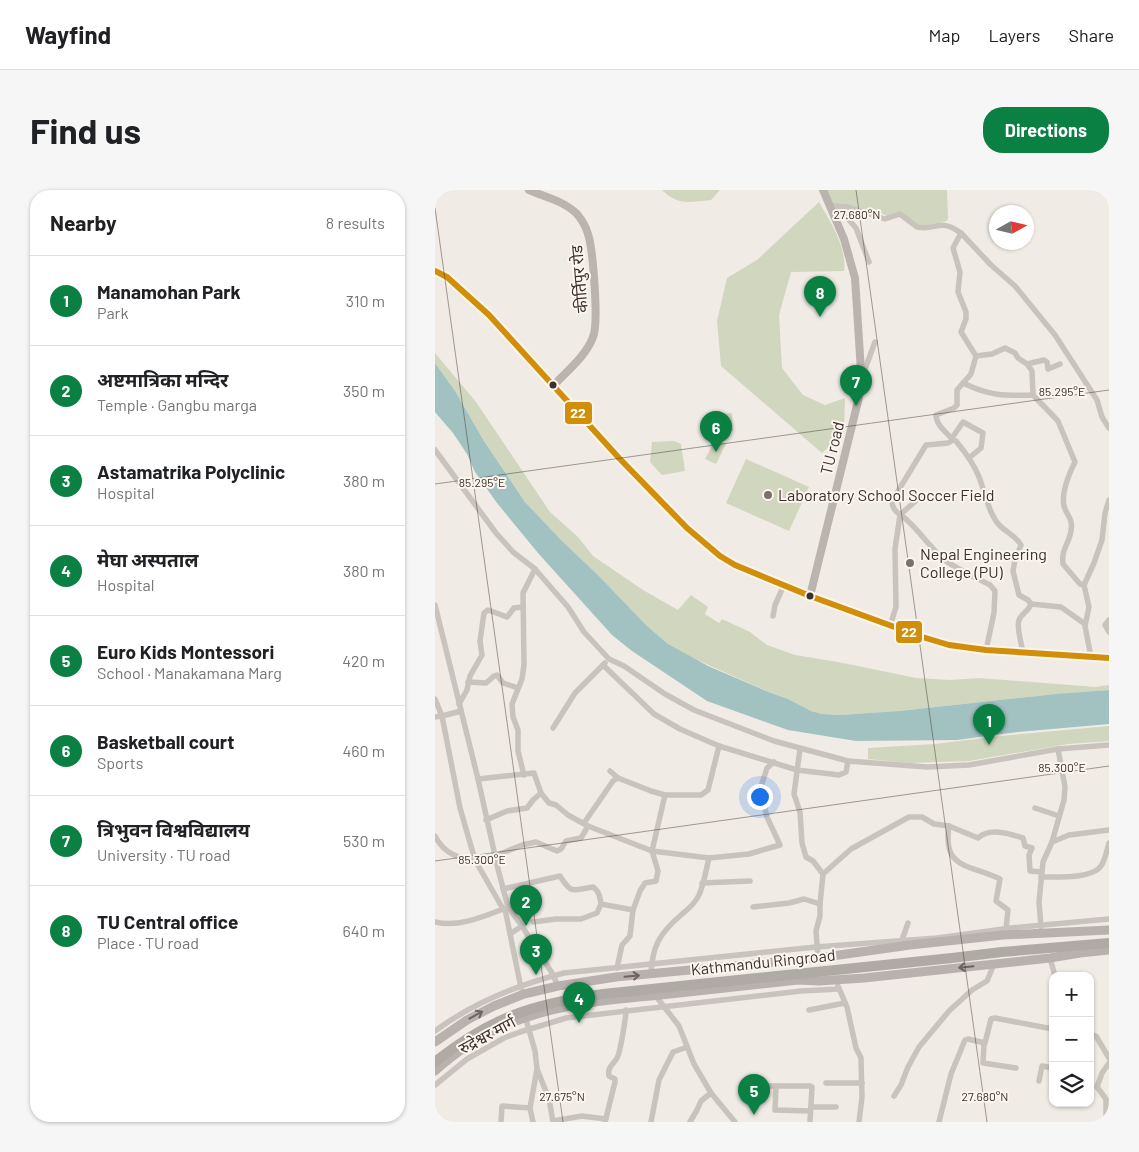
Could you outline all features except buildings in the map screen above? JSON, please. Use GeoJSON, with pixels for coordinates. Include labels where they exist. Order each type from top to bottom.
{"type":"FeatureCollection","features":[{"type":"Feature","properties":{"kind":"highway","name":"Kathmandu Ringroad"},"geometry":{"type":"LineString","coordinates":[[435,1054],[468,1031],[495,1016],[534,1001],[577,991],[1001,946],[1109,937]]}},
{"type":"Feature","properties":{"kind":"highway","name":"Kathmandu Ringroad"},"geometry":{"type":"LineString","coordinates":[[435,1062],[478,1032],[505,1017],[557,1001],[603,994],[923,962],[1001,952],[1109,943]]}},
{"type":"Feature","properties":{"kind":"main road","name":"कीर्तिपुर रोड"},"geometry":{"type":"LineString","coordinates":[[529,190],[565,205],[578,215],[588,233],[592,249],[596,319],[595,334],[583,355],[554,384]]}},
{"type":"Feature","properties":{"kind":"main road","name":"TU road"},"geometry":{"type":"LineString","coordinates":[[810,596],[861,389],[855,278],[834,206],[823,190]]}},
{"type":"Feature","properties":{"kind":"main road"},"geometry":{"type":"LineString","coordinates":[[435,270],[447,277],[489,315],[554,384],[619,458],[705,544],[720,556],[810,596],[890,626],[949,645],[986,650],[1109,658]]}},
{"type":"Feature","properties":{"kind":"main road"},"geometry":{"type":"LineString","coordinates":[[435,1042],[479,1013],[522,990],[601,979],[818,958],[1041,929],[1109,930]]}},
{"type":"Feature","properties":{"kind":"main road"},"geometry":{"type":"LineString","coordinates":[[435,1071],[479,1039],[503,1026],[525,1016],[571,1005],[798,980],[838,984],[1109,950]]}},
{"type":"Feature","properties":{"kind":"street"},"geometry":{"type":"LineString","coordinates":[[834,206],[847,207],[885,220],[900,214],[917,227],[944,225],[952,226],[961,232],[991,265],[1015,286],[1055,335],[1097,400],[1102,417],[1109,428]]}},
{"type":"Feature","properties":{"kind":"street"},"geometry":{"type":"LineString","coordinates":[[834,206],[856,228],[869,262]]}},
{"type":"Feature","properties":{"kind":"street"},"geometry":{"type":"LineString","coordinates":[[961,232],[953,248],[960,272],[958,292],[966,312],[961,332],[976,356],[971,374],[957,390],[957,405],[936,416],[935,419],[969,458],[979,477],[987,505],[997,523],[1015,537],[1021,546],[1013,571],[1021,598],[1028,600],[1031,604],[1061,607],[1085,624]]}},
{"type":"Feature","properties":{"kind":"street"},"geometry":{"type":"LineString","coordinates":[[861,379],[875,342]]}},
{"type":"Feature","properties":{"kind":"street"},"geometry":{"type":"LineString","coordinates":[[976,356],[992,354],[1005,348],[1015,353],[1017,358],[1027,364],[1032,371],[1033,395],[1059,421],[1075,462],[1067,482],[1063,502],[1072,522],[1071,533],[1063,550],[1062,562],[1080,584],[1084,585]]}},
{"type":"Feature","properties":{"kind":"street"},"geometry":{"type":"LineString","coordinates":[[1027,364],[1044,360],[1047,362],[1048,368],[1060,364]]}},
{"type":"Feature","properties":{"kind":"street"},"geometry":{"type":"LineString","coordinates":[[963,383],[980,392],[1003,396],[1033,395]]}},
{"type":"Feature","properties":{"kind":"street"},"geometry":{"type":"LineString","coordinates":[[969,458],[981,448],[983,433],[963,422],[953,439],[948,443],[926,445],[924,447],[892,501],[893,509],[907,520],[947,562],[990,585],[995,591],[994,613],[986,650]]}},
{"type":"Feature","properties":{"kind":"street"},"geometry":{"type":"LineString","coordinates":[[435,450],[496,533],[513,552],[535,569],[568,607],[583,632],[609,659],[625,666],[665,694],[694,710],[742,730],[800,749],[848,761],[927,767],[969,765],[1058,749],[1109,745]]}},
{"type":"Feature","properties":{"kind":"street"},"geometry":{"type":"LineString","coordinates":[[890,626],[896,607],[895,549],[900,515],[920,497]]}},
{"type":"Feature","properties":{"kind":"street"},"geometry":{"type":"LineString","coordinates":[[1091,658],[1087,644],[1085,624],[1089,607],[1084,585],[1102,540],[1105,513],[1109,500]]}},
{"type":"Feature","properties":{"kind":"street"},"geometry":{"type":"LineString","coordinates":[[524,775],[518,751],[519,730],[513,717],[512,704],[522,679],[525,657],[523,592],[535,569]]}},
{"type":"Feature","properties":{"kind":"street"},"geometry":{"type":"LineString","coordinates":[[773,616],[775,605],[784,585]]}},
{"type":"Feature","properties":{"kind":"street"},"geometry":{"type":"LineString","coordinates":[[1023,653],[1018,624],[1031,604]]}},
{"type":"Feature","properties":{"kind":"street"},"geometry":{"type":"LineString","coordinates":[[435,605],[503,889],[505,908],[522,990]]}},
{"type":"Feature","properties":{"kind":"street"},"geometry":{"type":"LineString","coordinates":[[459,704],[482,655],[480,641],[484,613],[488,610],[507,617],[514,608],[523,607]]}},
{"type":"Feature","properties":{"kind":"street"},"geometry":{"type":"LineString","coordinates":[[1109,620],[1105,626],[1109,632]]}},
{"type":"Feature","properties":{"kind":"street"},"geometry":{"type":"LineString","coordinates":[[553,728],[575,693],[609,659]]}},
{"type":"Feature","properties":{"kind":"street"},"geometry":{"type":"LineString","coordinates":[[603,665],[654,714],[680,729],[719,746],[797,770],[839,775],[846,772],[848,761]]}},
{"type":"Feature","properties":{"kind":"street"},"geometry":{"type":"LineString","coordinates":[[468,682],[486,683],[497,675],[503,683],[518,688]]}},
{"type":"Feature","properties":{"kind":"street"},"geometry":{"type":"LineString","coordinates":[[435,699],[442,716],[460,808],[475,860],[505,908],[522,926],[554,976],[558,986]]}},
{"type":"Feature","properties":{"kind":"street"},"geometry":{"type":"LineString","coordinates":[[435,717],[461,711]]}},
{"type":"Feature","properties":{"kind":"street"},"geometry":{"type":"LineString","coordinates":[[610,771],[618,778],[665,795],[701,795],[708,790],[719,746]]}},
{"type":"Feature","properties":{"kind":"street"},"geometry":{"type":"LineString","coordinates":[[800,749],[794,794],[800,812],[803,850],[806,857],[813,861],[823,874]]}},
{"type":"Feature","properties":{"kind":"street"},"geometry":{"type":"LineString","coordinates":[[1041,929],[1039,902],[1043,862],[1052,842],[1064,800],[1065,787],[1058,749]]}},
{"type":"Feature","properties":{"kind":"street"},"geometry":{"type":"LineString","coordinates":[[478,779],[534,773],[541,793],[549,803],[556,805],[568,815],[586,825],[653,851],[709,858],[749,854],[780,844],[767,817],[760,790],[767,768],[774,762]]}},
{"type":"Feature","properties":{"kind":"street"},"geometry":{"type":"LineString","coordinates":[[495,856],[522,845],[536,842],[557,851],[567,841],[581,838],[586,825],[613,781],[618,778]]}},
{"type":"Feature","properties":{"kind":"street"},"geometry":{"type":"LineString","coordinates":[[486,820],[507,811],[527,808],[541,793]]}},
{"type":"Feature","properties":{"kind":"street"},"geometry":{"type":"LineString","coordinates":[[617,968],[622,945],[630,936],[633,910],[639,891],[645,884],[656,881],[658,875],[653,851],[665,795]]}},
{"type":"Feature","properties":{"kind":"street"},"geometry":{"type":"LineString","coordinates":[[1035,808],[1059,816]]}},
{"type":"Feature","properties":{"kind":"street"},"geometry":{"type":"LineString","coordinates":[[818,958],[816,931],[820,916],[823,874],[851,849],[909,816],[922,817],[934,824],[949,826],[978,838],[983,833],[989,832],[1009,833],[1023,838],[1025,846],[1032,848],[1029,855],[1030,871],[1041,875],[1065,876],[1094,873],[1102,865],[1109,843]]}},
{"type":"Feature","properties":{"kind":"street"},"geometry":{"type":"LineString","coordinates":[[949,826],[949,851],[953,858],[975,871],[989,874],[999,879],[996,900],[1008,910],[1006,929]]}},
{"type":"Feature","properties":{"kind":"street"},"geometry":{"type":"LineString","coordinates":[[1052,842],[1069,836],[1109,830]]}},
{"type":"Feature","properties":{"kind":"street"},"geometry":{"type":"LineString","coordinates":[[435,836],[450,854],[475,860]]}},
{"type":"Feature","properties":{"kind":"street"},"geometry":{"type":"LineString","coordinates":[[651,974],[651,964],[659,937],[690,908],[699,895],[709,858]]}},
{"type":"Feature","properties":{"kind":"street"},"geometry":{"type":"LineString","coordinates":[[503,889],[560,876],[567,888],[571,890],[593,887],[598,891],[601,904],[597,913],[581,920],[533,922]]}},
{"type":"Feature","properties":{"kind":"street"},"geometry":{"type":"LineString","coordinates":[[702,884],[750,881]]}},
{"type":"Feature","properties":{"kind":"street"},"geometry":{"type":"LineString","coordinates":[[753,907],[789,903],[804,899],[820,904]]}},
{"type":"Feature","properties":{"kind":"street"},"geometry":{"type":"LineString","coordinates":[[601,904],[633,910]]}},
{"type":"Feature","properties":{"kind":"street"},"geometry":{"type":"LineString","coordinates":[[435,922],[441,924],[462,922],[505,908]]}},
{"type":"Feature","properties":{"kind":"street"},"geometry":{"type":"LineString","coordinates":[[436,1029],[468,1008],[522,990],[564,973],[816,947],[937,938],[1006,929],[1041,929],[1109,919]]}},
{"type":"Feature","properties":{"kind":"street"},"geometry":{"type":"LineString","coordinates":[[902,940],[908,923]]}},
{"type":"Feature","properties":{"kind":"street"},"geometry":{"type":"LineString","coordinates":[[510,934],[522,926]]}},
{"type":"Feature","properties":{"kind":"street"},"geometry":{"type":"LineString","coordinates":[[1050,958],[1054,972]]}},
{"type":"Feature","properties":{"kind":"street"},"geometry":{"type":"LineString","coordinates":[[895,1096],[919,1047],[940,1020],[972,990],[987,981],[994,964]]}},
{"type":"Feature","properties":{"kind":"street"},"geometry":{"type":"LineString","coordinates":[[838,984],[845,1003],[856,1048],[861,1058],[862,1083],[859,1122]]}},
{"type":"Feature","properties":{"kind":"street","name":"रुद्रेश्वर मार्ग"},"geometry":{"type":"LineString","coordinates":[[435,1085],[455,1068],[483,1049],[504,1038],[530,1028],[566,1018],[801,991],[838,984]]}},
{"type":"Feature","properties":{"kind":"street"},"geometry":{"type":"LineString","coordinates":[[655,995],[679,1026],[694,1064],[711,1094],[735,1122]]}},
{"type":"Feature","properties":{"kind":"street"},"geometry":{"type":"LineString","coordinates":[[809,1010],[845,1003]]}},
{"type":"Feature","properties":{"kind":"street"},"geometry":{"type":"LineString","coordinates":[[525,1016],[530,1028],[537,1069],[549,1099],[553,1121],[582,1116],[606,1121],[615,1082],[615,1079],[609,1076],[608,1073],[610,1067],[618,1058],[626,1010]]}},
{"type":"Feature","properties":{"kind":"street"},"geometry":{"type":"LineString","coordinates":[[1016,1068],[983,1063],[984,1044],[991,1019],[995,1018],[1049,1028]]}},
{"type":"Feature","properties":{"kind":"street"},"geometry":{"type":"LineString","coordinates":[[1094,1035],[1109,1058]]}},
{"type":"Feature","properties":{"kind":"street"},"geometry":{"type":"LineString","coordinates":[[939,1122],[951,1074],[965,1040],[968,1039],[984,1044]]}},
{"type":"Feature","properties":{"kind":"street"},"geometry":{"type":"LineString","coordinates":[[651,1122],[659,1080],[673,1052],[687,1047]]}},
{"type":"Feature","properties":{"kind":"street"},"geometry":{"type":"LineString","coordinates":[[1109,1064],[1101,1073],[1097,1088],[1106,1099],[1106,1117],[1109,1121]]}},
{"type":"Feature","properties":{"kind":"street"},"geometry":{"type":"LineString","coordinates":[[1039,1081],[1042,1066],[1049,1067]]}},
{"type":"Feature","properties":{"kind":"street"},"geometry":{"type":"LineString","coordinates":[[533,1122],[530,1108],[537,1069]]}},
{"type":"Feature","properties":{"kind":"street"},"geometry":{"type":"LineString","coordinates":[[826,1083],[862,1083]]}},
{"type":"Feature","properties":{"kind":"street"},"geometry":{"type":"LineString","coordinates":[[758,1086],[810,1086],[810,1122]]}},
{"type":"Feature","properties":{"kind":"street"},"geometry":{"type":"LineString","coordinates":[[776,1086],[775,1110],[835,1107]]}},
{"type":"Feature","properties":{"kind":"street"},"geometry":{"type":"LineString","coordinates":[[690,1122],[701,1101],[711,1094]]}},
{"type":"Feature","properties":{"kind":"street"},"geometry":{"type":"LineString","coordinates":[[501,1122],[501,1106],[530,1108]]}},
{"type":"Feature","properties":{"kind":"green space"},"geometry":{"type":"Polygon","coordinates":[[[662,190],[720,190],[711,200],[685,202],[674,199],[662,190]]]}},
{"type":"Feature","properties":{"kind":"green space"},"geometry":{"type":"Polygon","coordinates":[[[824,190],[947,190],[948,218],[947,221],[919,227],[907,217],[887,216],[881,213],[857,209],[832,207],[824,190]]]}},
{"type":"Feature","properties":{"kind":"green space"},"geometry":{"type":"Polygon","coordinates":[[[819,202],[841,244],[844,271],[791,272],[779,315],[782,368],[803,395],[825,405],[845,398],[844,434],[822,453],[721,366],[717,321],[727,278],[757,260],[819,202]]]}},
{"type":"Feature","properties":{"kind":"green space"},"geometry":{"type":"Polygon","coordinates":[[[435,353],[476,402],[550,512],[578,537],[593,556],[643,590],[678,610],[691,595],[708,607],[705,614],[719,623],[722,619],[750,632],[767,645],[795,655],[916,678],[950,680],[979,678],[1095,687],[1109,685],[1109,690],[899,711],[840,715],[822,714],[811,711],[788,699],[686,655],[668,644],[646,625],[525,502],[484,441],[455,391],[435,363],[435,353]]]}},
{"type":"Feature","properties":{"kind":"green space"},"geometry":{"type":"Polygon","coordinates":[[[732,413],[733,431],[717,431],[716,414],[732,413]]]}},
{"type":"Feature","properties":{"kind":"green space"},"geometry":{"type":"Polygon","coordinates":[[[716,438],[726,444],[716,464],[705,459],[716,438]]]}},
{"type":"Feature","properties":{"kind":"green space"},"geometry":{"type":"Polygon","coordinates":[[[674,441],[681,444],[685,471],[662,475],[650,462],[652,442],[674,441]]]}},
{"type":"Feature","properties":{"kind":"green space","name":"Laboratory School Soccer Field"},"geometry":{"type":"Polygon","coordinates":[[[746,459],[809,487],[789,531],[726,503],[746,459]]]}},
{"type":"Feature","properties":{"kind":"green space"},"geometry":{"type":"Polygon","coordinates":[[[1109,726],[1109,741],[1068,744],[969,761],[909,763],[868,759],[868,748],[935,744],[1109,726]]]}},
{"type":"Feature","properties":{"kind":"water"},"geometry":{"type":"Polygon","coordinates":[[[435,363],[455,391],[484,441],[525,502],[646,625],[668,644],[708,666],[788,699],[811,711],[822,714],[840,715],[899,711],[1109,690],[1109,724],[1018,732],[957,740],[856,741],[788,730],[707,701],[632,651],[612,635],[538,553],[497,503],[475,472],[467,454],[453,433],[435,412],[435,363]]]}},
{"type":"Feature","properties":{"kind":"transit line","name":"22"},"geometry":{"type":"LineString","coordinates":[[435,271],[447,277],[489,315],[619,458],[687,528],[720,556],[735,565],[810,596],[949,645],[986,650],[1109,658]]}},
{"type":"Feature","properties":{"kind":"place","name":"TU Central office"},"geometry":{"type":"Point","coordinates":[820,317]}},
{"type":"Feature","properties":{"kind":"place","name":"त्रिभुवन विश्वविद्यालय"},"geometry":{"type":"Point","coordinates":[856,406]}},
{"type":"Feature","properties":{"kind":"place","name":"Basketball court"},"geometry":{"type":"Point","coordinates":[716,452]}},
{"type":"Feature","properties":{"kind":"place","name":"Laboratory School Soccer Field"},"geometry":{"type":"Point","coordinates":[768,495]}},
{"type":"Feature","properties":{"kind":"place","name":"Nepal Engineering College (PU)"},"geometry":{"type":"Point","coordinates":[910,563]}},
{"type":"Feature","properties":{"kind":"place","name":"Manamohan Park"},"geometry":{"type":"Point","coordinates":[989,745]}},
{"type":"Feature","properties":{"kind":"place","name":"अष्टमात्रिका मन्दिर"},"geometry":{"type":"Point","coordinates":[526,926]}},
{"type":"Feature","properties":{"kind":"place","name":"Astamatrika Polyclinic"},"geometry":{"type":"Point","coordinates":[536,975]}},
{"type":"Feature","properties":{"kind":"place","name":"मेघा अस्पताल"},"geometry":{"type":"Point","coordinates":[579,1023]}},
{"type":"Feature","properties":{"kind":"place","name":"Euro Kids Montessori"},"geometry":{"type":"Point","coordinates":[754,1115]}}]}
